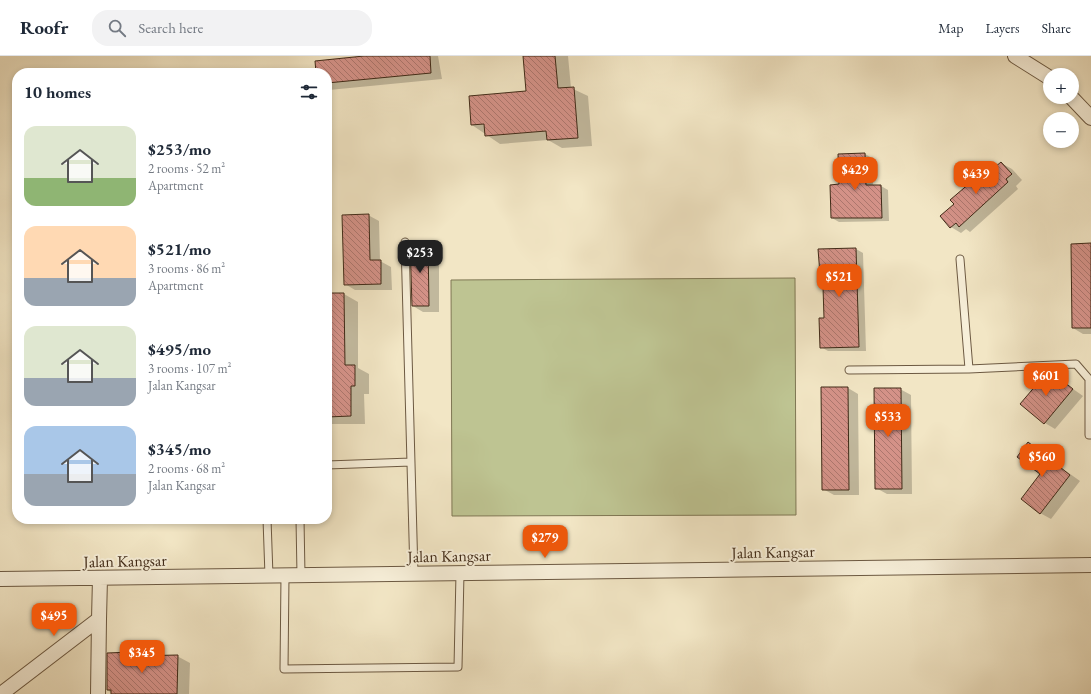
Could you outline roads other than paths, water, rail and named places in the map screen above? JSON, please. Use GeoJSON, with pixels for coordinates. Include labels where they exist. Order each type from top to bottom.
{"type":"FeatureCollection","features":[{"type":"Feature","properties":{"kind":"street"},"geometry":{"type":"LineString","coordinates":[[1015,56],[1043,74]]}},
{"type":"Feature","properties":{"kind":"street"},"geometry":{"type":"LineString","coordinates":[[1078,104],[1091,118]]}},
{"type":"Feature","properties":{"kind":"street","name":"Jalan Kangsar"},"geometry":{"type":"LineString","coordinates":[[0,579],[1091,565]]}},
{"type":"Feature","properties":{"kind":"street"},"geometry":{"type":"LineString","coordinates":[[98,694],[100,578]]}},
{"type":"Feature","properties":{"kind":"street"},"geometry":{"type":"LineString","coordinates":[[1,694],[100,619]]}},
{"type":"Feature","properties":{"kind":"lane"},"geometry":{"type":"LineString","coordinates":[[405,242],[414,574]]}},
{"type":"Feature","properties":{"kind":"lane"},"geometry":{"type":"LineString","coordinates":[[960,259],[969,369]]}},
{"type":"Feature","properties":{"kind":"lane"},"geometry":{"type":"LineString","coordinates":[[849,370],[969,369],[1076,364],[1089,379],[1088,435],[1091,435]]}},
{"type":"Feature","properties":{"kind":"lane"},"geometry":{"type":"LineString","coordinates":[[332,464],[411,462]]}},
{"type":"Feature","properties":{"kind":"lane"},"geometry":{"type":"LineString","coordinates":[[267,524],[269,576]]}},
{"type":"Feature","properties":{"kind":"lane"},"geometry":{"type":"LineString","coordinates":[[300,524],[301,575]]}},
{"type":"Feature","properties":{"kind":"lane"},"geometry":{"type":"LineString","coordinates":[[285,576],[284,669],[458,667],[460,573]]}}]}
